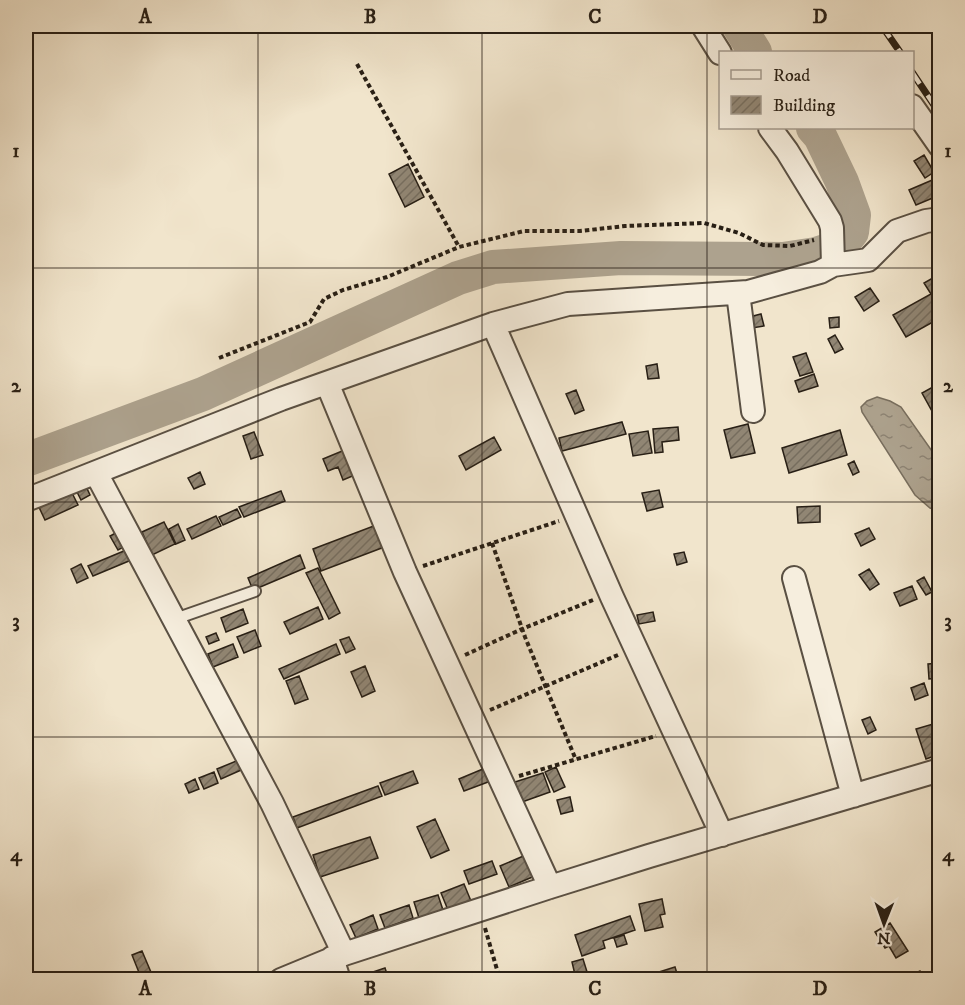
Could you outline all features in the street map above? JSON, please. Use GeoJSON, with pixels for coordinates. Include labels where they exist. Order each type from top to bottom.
{"type":"FeatureCollection","features":[{"type":"Feature","properties":{"kind":"street"},"geometry":{"type":"LineString","coordinates":[[703,26],[719,51]]}},
{"type":"Feature","properties":{"kind":"street"},"geometry":{"type":"LineString","coordinates":[[914,109],[939,146]]}},
{"type":"Feature","properties":{"kind":"street"},"geometry":{"type":"LineString","coordinates":[[26,500],[281,399],[493,324],[568,304],[748,292],[820,272],[832,251],[830,221],[771,129]]}},
{"type":"Feature","properties":{"kind":"street"},"geometry":{"type":"LineString","coordinates":[[832,251],[868,260],[897,231],[939,219]]}},
{"type":"Feature","properties":{"kind":"street"},"geometry":{"type":"LineString","coordinates":[[738,293],[753,411]]}},
{"type":"Feature","properties":{"kind":"street"},"geometry":{"type":"LineString","coordinates":[[493,324],[576,515],[722,835]]}},
{"type":"Feature","properties":{"kind":"street"},"geometry":{"type":"LineString","coordinates":[[327,383],[405,572],[550,887]]}},
{"type":"Feature","properties":{"kind":"street"},"geometry":{"type":"LineString","coordinates":[[96,473],[176,619],[272,803],[338,964]]}},
{"type":"Feature","properties":{"kind":"street"},"geometry":{"type":"LineString","coordinates":[[794,578],[853,796]]}},
{"type":"Feature","properties":{"kind":"street"},"geometry":{"type":"LineString","coordinates":[[281,980],[338,964],[479,910],[550,887],[939,770]]}},
{"type":"Feature","properties":{"kind":"lane"},"geometry":{"type":"LineString","coordinates":[[176,619],[255,591]]}},
{"type":"Feature","properties":{"kind":"path"},"geometry":{"type":"LineString","coordinates":[[357,64],[459,247]]}},
{"type":"Feature","properties":{"kind":"path"},"geometry":{"type":"LineString","coordinates":[[219,358],[310,322],[324,299],[343,290],[387,277],[459,247],[524,231],[580,231],[625,226],[704,223],[739,233],[763,245],[832,251]]}},
{"type":"Feature","properties":{"kind":"path"},"geometry":{"type":"LineString","coordinates":[[405,572],[576,515]]}},
{"type":"Feature","properties":{"kind":"path"},"geometry":{"type":"LineString","coordinates":[[492,543],[544,687],[576,759]]}},
{"type":"Feature","properties":{"kind":"path"},"geometry":{"type":"LineString","coordinates":[[447,662],[611,593]]}},
{"type":"Feature","properties":{"kind":"path"},"geometry":{"type":"LineString","coordinates":[[472,717],[636,647]]}},
{"type":"Feature","properties":{"kind":"path"},"geometry":{"type":"LineString","coordinates":[[501,781],[674,731]]}},
{"type":"Feature","properties":{"kind":"path"},"geometry":{"type":"LineString","coordinates":[[479,910],[500,980]]}},
{"type":"Feature","properties":{"kind":"water"},"geometry":{"type":"Polygon","coordinates":[[[877,397],[901,407],[939,461],[939,511],[930,508],[915,495],[862,412],[861,407],[867,401],[877,397]]]}},
{"type":"Feature","properties":{"kind":"building"},"geometry":{"type":"Polygon","coordinates":[[[924,155],[934,172],[925,178],[914,161],[924,155]]]}},
{"type":"Feature","properties":{"kind":"building"},"geometry":{"type":"Polygon","coordinates":[[[408,164],[424,197],[405,207],[389,174],[408,164]]]}},
{"type":"Feature","properties":{"kind":"building"},"geometry":{"type":"Polygon","coordinates":[[[937,178],[940,183],[940,195],[916,205],[909,190],[937,178]]]}},
{"type":"Feature","properties":{"kind":"building"},"geometry":{"type":"Polygon","coordinates":[[[938,275],[940,278],[940,318],[906,337],[893,315],[931,294],[924,283],[938,275]]]}},
{"type":"Feature","properties":{"kind":"building"},"geometry":{"type":"Polygon","coordinates":[[[870,288],[879,301],[864,311],[855,297],[870,288]]]}},
{"type":"Feature","properties":{"kind":"building"},"geometry":{"type":"Polygon","coordinates":[[[761,314],[764,326],[752,328],[749,317],[761,314]]]}},
{"type":"Feature","properties":{"kind":"building"},"geometry":{"type":"Polygon","coordinates":[[[839,317],[839,327],[830,328],[829,318],[839,317]]]}},
{"type":"Feature","properties":{"kind":"building"},"geometry":{"type":"Polygon","coordinates":[[[835,335],[843,349],[835,353],[828,339],[835,335]]]}},
{"type":"Feature","properties":{"kind":"building"},"geometry":{"type":"Polygon","coordinates":[[[806,353],[813,372],[800,376],[793,357],[806,353]]]}},
{"type":"Feature","properties":{"kind":"building"},"geometry":{"type":"Polygon","coordinates":[[[657,364],[659,378],[648,379],[646,366],[657,364]]]}},
{"type":"Feature","properties":{"kind":"building"},"geometry":{"type":"Polygon","coordinates":[[[814,374],[818,386],[799,392],[795,381],[814,374]]]}},
{"type":"Feature","properties":{"kind":"building"},"geometry":{"type":"Polygon","coordinates":[[[940,383],[940,421],[938,422],[922,393],[940,383]]]}},
{"type":"Feature","properties":{"kind":"building"},"geometry":{"type":"Polygon","coordinates":[[[576,390],[584,410],[575,414],[566,394],[576,390]]]}},
{"type":"Feature","properties":{"kind":"building"},"geometry":{"type":"Polygon","coordinates":[[[622,422],[626,434],[562,451],[559,438],[622,422]]]}},
{"type":"Feature","properties":{"kind":"building"},"geometry":{"type":"Polygon","coordinates":[[[748,424],[755,453],[731,458],[724,430],[748,424]]]}},
{"type":"Feature","properties":{"kind":"building"},"geometry":{"type":"Polygon","coordinates":[[[678,427],[679,440],[662,442],[663,452],[655,453],[653,429],[678,427]]]}},
{"type":"Feature","properties":{"kind":"building"},"geometry":{"type":"Polygon","coordinates":[[[840,430],[847,455],[789,473],[782,448],[840,430]]]}},
{"type":"Feature","properties":{"kind":"building"},"geometry":{"type":"Polygon","coordinates":[[[648,431],[652,453],[633,456],[629,434],[648,431]]]}},
{"type":"Feature","properties":{"kind":"building"},"geometry":{"type":"Polygon","coordinates":[[[254,432],[263,455],[251,459],[243,436],[254,432]]]}},
{"type":"Feature","properties":{"kind":"building"},"geometry":{"type":"Polygon","coordinates":[[[494,437],[501,450],[466,470],[459,456],[494,437]]]}},
{"type":"Feature","properties":{"kind":"building"},"geometry":{"type":"Polygon","coordinates":[[[347,449],[357,474],[343,480],[338,467],[328,471],[323,459],[347,449]]]}},
{"type":"Feature","properties":{"kind":"building"},"geometry":{"type":"Polygon","coordinates":[[[854,461],[859,472],[853,475],[848,464],[854,461]]]}},
{"type":"Feature","properties":{"kind":"building"},"geometry":{"type":"Polygon","coordinates":[[[200,472],[205,484],[194,489],[188,478],[200,472]]]}},
{"type":"Feature","properties":{"kind":"building"},"geometry":{"type":"Polygon","coordinates":[[[83,480],[90,495],[81,500],[73,484],[83,480]]]}},
{"type":"Feature","properties":{"kind":"building"},"geometry":{"type":"Polygon","coordinates":[[[69,487],[78,505],[45,520],[37,503],[69,487]]]}},
{"type":"Feature","properties":{"kind":"building"},"geometry":{"type":"Polygon","coordinates":[[[659,490],[663,507],[647,511],[642,493],[659,490]]]}},
{"type":"Feature","properties":{"kind":"building"},"geometry":{"type":"Polygon","coordinates":[[[281,491],[285,501],[244,517],[239,507],[281,491]]]}},
{"type":"Feature","properties":{"kind":"building"},"geometry":{"type":"Polygon","coordinates":[[[820,506],[820,522],[798,523],[797,507],[820,506]]]}},
{"type":"Feature","properties":{"kind":"building"},"geometry":{"type":"Polygon","coordinates":[[[237,509],[241,517],[223,525],[219,517],[237,509]]]}},
{"type":"Feature","properties":{"kind":"building"},"geometry":{"type":"Polygon","coordinates":[[[216,516],[221,526],[192,539],[187,529],[216,516]]]}},
{"type":"Feature","properties":{"kind":"building"},"geometry":{"type":"Polygon","coordinates":[[[164,522],[175,544],[152,555],[142,532],[164,522]]]}},
{"type":"Feature","properties":{"kind":"building"},"geometry":{"type":"Polygon","coordinates":[[[178,524],[185,540],[176,544],[169,529],[178,524]]]}},
{"type":"Feature","properties":{"kind":"building"},"geometry":{"type":"Polygon","coordinates":[[[379,524],[387,546],[321,571],[313,549],[379,524]]]}},
{"type":"Feature","properties":{"kind":"building"},"geometry":{"type":"Polygon","coordinates":[[[869,528],[875,539],[861,546],[855,534],[869,528]]]}},
{"type":"Feature","properties":{"kind":"building"},"geometry":{"type":"Polygon","coordinates":[[[121,530],[129,544],[118,550],[110,536],[121,530]]]}},
{"type":"Feature","properties":{"kind":"building"},"geometry":{"type":"Polygon","coordinates":[[[131,548],[136,558],[93,576],[88,566],[131,548]]]}},
{"type":"Feature","properties":{"kind":"building"},"geometry":{"type":"Polygon","coordinates":[[[684,552],[687,562],[677,565],[674,554],[684,552]]]}},
{"type":"Feature","properties":{"kind":"building"},"geometry":{"type":"Polygon","coordinates":[[[300,555],[305,568],[253,590],[248,578],[300,555]]]}},
{"type":"Feature","properties":{"kind":"building"},"geometry":{"type":"Polygon","coordinates":[[[81,564],[88,578],[77,583],[71,569],[81,564]]]}},
{"type":"Feature","properties":{"kind":"building"},"geometry":{"type":"Polygon","coordinates":[[[318,568],[340,613],[329,619],[306,573],[318,568]]]}},
{"type":"Feature","properties":{"kind":"building"},"geometry":{"type":"Polygon","coordinates":[[[869,569],[879,584],[870,590],[859,575],[869,569]]]}},
{"type":"Feature","properties":{"kind":"building"},"geometry":{"type":"Polygon","coordinates":[[[924,577],[932,592],[926,595],[917,581],[924,577]]]}},
{"type":"Feature","properties":{"kind":"building"},"geometry":{"type":"Polygon","coordinates":[[[912,586],[917,599],[900,606],[894,593],[912,586]]]}},
{"type":"Feature","properties":{"kind":"building"},"geometry":{"type":"Polygon","coordinates":[[[318,607],[323,619],[290,634],[284,622],[318,607]]]}},
{"type":"Feature","properties":{"kind":"building"},"geometry":{"type":"Polygon","coordinates":[[[243,609],[248,623],[226,632],[221,618],[243,609]]]}},
{"type":"Feature","properties":{"kind":"building"},"geometry":{"type":"Polygon","coordinates":[[[653,612],[655,621],[639,624],[637,615],[653,612]]]}},
{"type":"Feature","properties":{"kind":"building"},"geometry":{"type":"Polygon","coordinates":[[[255,630],[261,646],[244,653],[237,637],[255,630]]]}},
{"type":"Feature","properties":{"kind":"building"},"geometry":{"type":"Polygon","coordinates":[[[216,633],[219,640],[209,644],[206,637],[216,633]]]}},
{"type":"Feature","properties":{"kind":"building"},"geometry":{"type":"Polygon","coordinates":[[[349,637],[355,649],[346,653],[340,640],[349,637]]]}},
{"type":"Feature","properties":{"kind":"building"},"geometry":{"type":"Polygon","coordinates":[[[233,644],[238,657],[213,667],[208,654],[233,644]]]}},
{"type":"Feature","properties":{"kind":"building"},"geometry":{"type":"Polygon","coordinates":[[[336,644],[340,654],[284,679],[279,669],[336,644]]]}},
{"type":"Feature","properties":{"kind":"building"},"geometry":{"type":"Polygon","coordinates":[[[940,663],[940,678],[929,679],[928,664],[940,663]]]}},
{"type":"Feature","properties":{"kind":"building"},"geometry":{"type":"Polygon","coordinates":[[[365,666],[375,691],[362,697],[351,672],[365,666]]]}},
{"type":"Feature","properties":{"kind":"building"},"geometry":{"type":"Polygon","coordinates":[[[299,676],[308,699],[295,704],[286,681],[299,676]]]}},
{"type":"Feature","properties":{"kind":"building"},"geometry":{"type":"Polygon","coordinates":[[[924,683],[928,695],[915,700],[911,688],[924,683]]]}},
{"type":"Feature","properties":{"kind":"building"},"geometry":{"type":"Polygon","coordinates":[[[870,717],[876,730],[868,734],[862,720],[870,717]]]}},
{"type":"Feature","properties":{"kind":"building"},"geometry":{"type":"Polygon","coordinates":[[[940,722],[940,754],[926,759],[916,729],[940,722]]]}},
{"type":"Feature","properties":{"kind":"building"},"geometry":{"type":"Polygon","coordinates":[[[246,757],[250,766],[221,779],[217,769],[246,757]]]}},
{"type":"Feature","properties":{"kind":"building"},"geometry":{"type":"Polygon","coordinates":[[[490,766],[496,779],[464,791],[459,779],[490,766]]]}},
{"type":"Feature","properties":{"kind":"building"},"geometry":{"type":"Polygon","coordinates":[[[556,767],[565,787],[554,792],[545,772],[556,767]]]}},
{"type":"Feature","properties":{"kind":"building"},"geometry":{"type":"Polygon","coordinates":[[[413,771],[418,783],[385,795],[380,783],[413,771]]]}},
{"type":"Feature","properties":{"kind":"building"},"geometry":{"type":"Polygon","coordinates":[[[214,772],[218,783],[204,789],[199,778],[214,772]]]}},
{"type":"Feature","properties":{"kind":"building"},"geometry":{"type":"Polygon","coordinates":[[[543,773],[550,792],[522,802],[515,782],[543,773]]]}},
{"type":"Feature","properties":{"kind":"building"},"geometry":{"type":"Polygon","coordinates":[[[195,779],[199,789],[189,793],[185,784],[195,779]]]}},
{"type":"Feature","properties":{"kind":"building"},"geometry":{"type":"Polygon","coordinates":[[[378,786],[382,796],[297,828],[293,817],[378,786]]]}},
{"type":"Feature","properties":{"kind":"building"},"geometry":{"type":"Polygon","coordinates":[[[570,797],[573,811],[561,814],[557,800],[570,797]]]}},
{"type":"Feature","properties":{"kind":"building"},"geometry":{"type":"Polygon","coordinates":[[[435,819],[449,850],[431,858],[417,827],[435,819]]]}},
{"type":"Feature","properties":{"kind":"building"},"geometry":{"type":"Polygon","coordinates":[[[370,837],[378,858],[320,877],[313,855],[370,837]]]}},
{"type":"Feature","properties":{"kind":"building"},"geometry":{"type":"Polygon","coordinates":[[[528,854],[537,875],[509,887],[500,866],[528,854]]]}},
{"type":"Feature","properties":{"kind":"building"},"geometry":{"type":"Polygon","coordinates":[[[492,861],[497,874],[469,884],[464,871],[492,861]]]}},
{"type":"Feature","properties":{"kind":"building"},"geometry":{"type":"Polygon","coordinates":[[[464,884],[471,901],[448,910],[441,893],[464,884]]]}},
{"type":"Feature","properties":{"kind":"building"},"geometry":{"type":"Polygon","coordinates":[[[438,895],[443,910],[419,918],[414,902],[438,895]]]}},
{"type":"Feature","properties":{"kind":"building"},"geometry":{"type":"Polygon","coordinates":[[[662,899],[665,914],[660,915],[663,927],[645,931],[639,904],[662,899]]]}},
{"type":"Feature","properties":{"kind":"building"},"geometry":{"type":"Polygon","coordinates":[[[409,905],[413,918],[385,928],[380,915],[409,905]]]}},
{"type":"Feature","properties":{"kind":"building"},"geometry":{"type":"Polygon","coordinates":[[[373,915],[378,929],[356,938],[350,925],[373,915]]]}},
{"type":"Feature","properties":{"kind":"building"},"geometry":{"type":"Polygon","coordinates":[[[630,916],[635,930],[603,941],[605,948],[582,956],[575,935],[630,916]]]}},
{"type":"Feature","properties":{"kind":"building"},"geometry":{"type":"Polygon","coordinates":[[[890,923],[908,951],[896,958],[889,946],[885,948],[875,932],[890,923]]]}},
{"type":"Feature","properties":{"kind":"building"},"geometry":{"type":"Polygon","coordinates":[[[624,935],[627,944],[617,947],[614,938],[624,935]]]}},
{"type":"Feature","properties":{"kind":"building"},"geometry":{"type":"Polygon","coordinates":[[[142,951],[153,977],[148,980],[142,980],[132,955],[142,951]]]}},
{"type":"Feature","properties":{"kind":"building"},"geometry":{"type":"Polygon","coordinates":[[[583,959],[588,975],[576,979],[572,962],[583,959]]]}},
{"type":"Feature","properties":{"kind":"building"},"geometry":{"type":"Polygon","coordinates":[[[675,967],[679,980],[662,980],[659,972],[675,967]]]}},
{"type":"Feature","properties":{"kind":"building"},"geometry":{"type":"Polygon","coordinates":[[[385,968],[389,980],[373,980],[370,973],[385,968]]]}},
{"type":"Feature","properties":{"kind":"building"},"geometry":{"type":"Polygon","coordinates":[[[920,971],[924,980],[900,980],[920,971]]]}},
{"type":"Feature","properties":{"kind":"building"},"geometry":{"type":"Polygon","coordinates":[[[61,972],[72,973],[72,980],[61,980],[61,972]]]}},
{"type":"Feature","properties":{"kind":"waterway"},"geometry":{"type":"LineString","coordinates":[[739,26],[754,51]]}},
{"type":"Feature","properties":{"kind":"waterway"},"geometry":{"type":"LineString","coordinates":[[26,460],[203,394],[458,278],[493,267],[621,258],[783,259],[816,254],[841,246],[852,232],[854,215],[842,182],[820,136],[814,129]]}},
{"type":"Feature","properties":{"kind":"railway"},"geometry":{"type":"LineString","coordinates":[[882,26],[899,51]]}},
{"type":"Feature","properties":{"kind":"railway"},"geometry":{"type":"LineString","coordinates":[[914,75],[940,114]]}}]}
